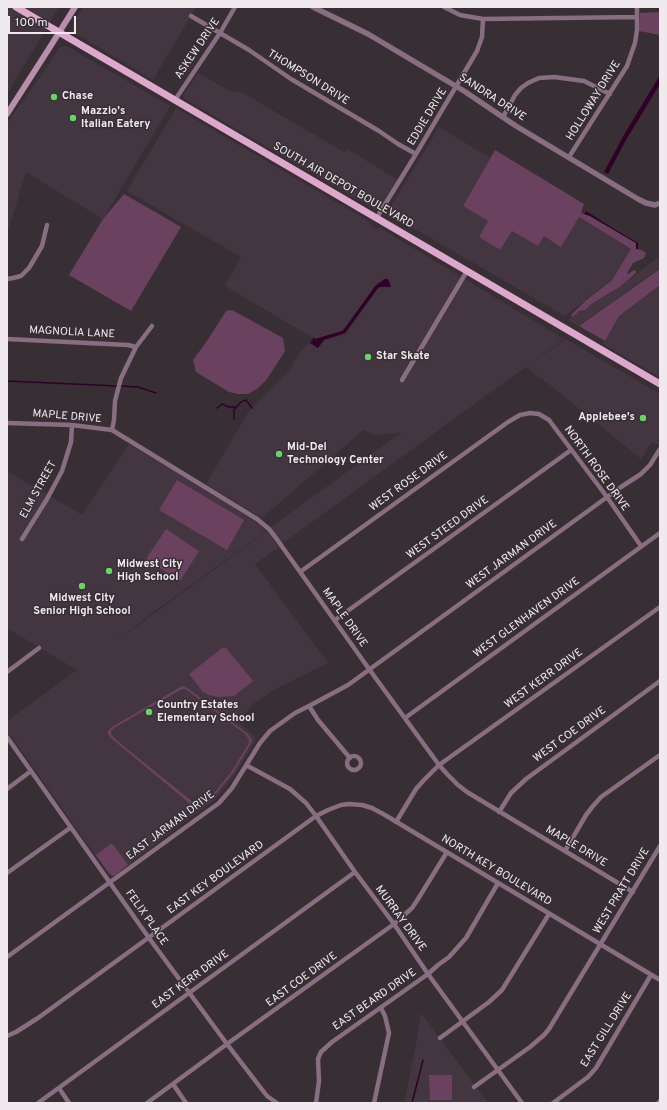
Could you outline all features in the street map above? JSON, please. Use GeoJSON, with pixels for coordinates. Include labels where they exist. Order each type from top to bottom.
{"type":"FeatureCollection","features":[{"type":"Feature","properties":{"kind":"main road","name":"SOUTH AIR DEPOT BOULEVARD"},"geometry":{"type":"LineString","coordinates":[[16,7],[660,384]]}},
{"type":"Feature","properties":{"kind":"main road"},"geometry":{"type":"LineString","coordinates":[[7,114],[74,7]]}},
{"type":"Feature","properties":{"kind":"street","name":"ASKEW DRIVE"},"geometry":{"type":"LineString","coordinates":[[175,100],[220,33],[235,7]]}},
{"type":"Feature","properties":{"kind":"street","name":"SANDRA DRIVE"},"geometry":{"type":"LineString","coordinates":[[314,7],[368,34],[456,86],[516,126],[638,199],[646,203],[655,205],[660,204]]}},
{"type":"Feature","properties":{"kind":"street"},"geometry":{"type":"LineString","coordinates":[[444,7],[460,15],[483,19],[637,17]]}},
{"type":"Feature","properties":{"kind":"street","name":"HOLLOWAY DRIVE"},"geometry":{"type":"LineString","coordinates":[[569,157],[624,73],[631,58],[637,30],[637,7]]}},
{"type":"Feature","properties":{"kind":"street","name":"THOMPSON DRIVE"},"geometry":{"type":"LineString","coordinates":[[191,16],[249,50],[291,79],[416,154]]}},
{"type":"Feature","properties":{"kind":"street","name":"EDDIE DRIVE"},"geometry":{"type":"LineString","coordinates":[[376,219],[477,51],[482,38],[483,19]]}},
{"type":"Feature","properties":{"kind":"street"},"geometry":{"type":"LineString","coordinates":[[503,117],[515,95],[521,88],[539,78],[554,77],[584,81],[610,94]]}},
{"type":"Feature","properties":{"kind":"street"},"geometry":{"type":"LineString","coordinates":[[7,279],[21,276],[29,268],[42,246],[47,225]]}},
{"type":"Feature","properties":{"kind":"street"},"geometry":{"type":"LineString","coordinates":[[402,380],[467,272]]}},
{"type":"Feature","properties":{"kind":"street"},"geometry":{"type":"LineString","coordinates":[[112,430],[115,401],[120,380],[136,347],[152,326]]}},
{"type":"Feature","properties":{"kind":"street","name":"MAGNOLIA LANE"},"geometry":{"type":"LineString","coordinates":[[7,339],[128,345],[136,347]]}},
{"type":"Feature","properties":{"kind":"street","name":"NORTH ROSE DRIVE"},"geometry":{"type":"LineString","coordinates":[[530,413],[539,414],[549,420],[641,546]]}},
{"type":"Feature","properties":{"kind":"street","name":"WEST ROSE DRIVE"},"geometry":{"type":"LineString","coordinates":[[300,572],[508,422],[520,415],[530,413]]}},
{"type":"Feature","properties":{"kind":"street","name":"MAPLE DRIVE"},"geometry":{"type":"LineString","coordinates":[[7,423],[72,425],[112,430],[257,519],[269,529],[439,765],[458,785],[499,812],[633,892]]}},
{"type":"Feature","properties":{"kind":"street","name":"ELM STREET"},"geometry":{"type":"LineString","coordinates":[[22,539],[47,499],[62,471],[71,442],[72,425]]}},
{"type":"Feature","properties":{"kind":"street","name":"WEST JARMAN DRIVE"},"geometry":{"type":"LineString","coordinates":[[369,669],[641,474],[650,465],[660,449]]}},
{"type":"Feature","properties":{"kind":"street","name":"WEST STEED DRIVE"},"geometry":{"type":"LineString","coordinates":[[335,620],[571,450]]}},
{"type":"Feature","properties":{"kind":"street","name":"WEST GLENHAVEN DRIVE"},"geometry":{"type":"LineString","coordinates":[[405,718],[660,533]]}},
{"type":"Feature","properties":{"kind":"street","name":"WEST KERR DRIVE"},"geometry":{"type":"LineString","coordinates":[[439,765],[660,607]]}},
{"type":"Feature","properties":{"kind":"street"},"geometry":{"type":"LineString","coordinates":[[7,672],[39,648]]}},
{"type":"Feature","properties":{"kind":"street","name":"EAST JARMAN DRIVE"},"geometry":{"type":"LineString","coordinates":[[7,957],[219,803],[232,788],[260,743],[270,730],[295,713],[348,684],[369,669]]}},
{"type":"Feature","properties":{"kind":"street","name":"WEST COE DRIVE"},"geometry":{"type":"LineString","coordinates":[[499,812],[511,793],[526,779],[660,681]]}},
{"type":"Feature","properties":{"kind":"street"},"geometry":{"type":"LineString","coordinates":[[309,706],[318,720],[350,758]]}},
{"type":"Feature","properties":{"kind":"street","name":"FELIX PLACE"},"geometry":{"type":"LineString","coordinates":[[7,737],[32,771],[70,828],[189,993],[268,1096],[277,1103]]}},
{"type":"Feature","properties":{"kind":"street"},"geometry":{"type":"LineString","coordinates":[[565,851],[586,815],[601,797],[660,755]]}},
{"type":"Feature","properties":{"kind":"street","name":"MURRAY DRIVE"},"geometry":{"type":"LineString","coordinates":[[246,765],[290,789],[306,803],[522,1103]]}},
{"type":"Feature","properties":{"kind":"street"},"geometry":{"type":"LineString","coordinates":[[396,822],[416,789],[439,765]]}},
{"type":"Feature","properties":{"kind":"street"},"geometry":{"type":"LineString","coordinates":[[7,789],[32,771]]}},
{"type":"Feature","properties":{"kind":"street","name":"NORTH KEY BOULEVARD"},"geometry":{"type":"LineString","coordinates":[[316,816],[341,805],[362,805],[372,808],[660,980]]}},
{"type":"Feature","properties":{"kind":"street","name":"EAST KEY BOULEVARD"},"geometry":{"type":"LineString","coordinates":[[7,1036],[38,1018],[316,816]]}},
{"type":"Feature","properties":{"kind":"street"},"geometry":{"type":"LineString","coordinates":[[7,874],[70,828]]}},
{"type":"Feature","properties":{"kind":"street","name":"WEST PRATT DRIVE"},"geometry":{"type":"LineString","coordinates":[[474,1087],[530,1047],[549,1029],[660,846]]}},
{"type":"Feature","properties":{"kind":"street","name":"EAST COE DRIVE"},"geometry":{"type":"LineString","coordinates":[[147,1103],[394,924],[412,908],[447,852]]}},
{"type":"Feature","properties":{"kind":"street","name":"EAST KERR DRIVE"},"geometry":{"type":"LineString","coordinates":[[38,1103],[355,872]]}},
{"type":"Feature","properties":{"kind":"street","name":"EAST BEARD DRIVE"},"geometry":{"type":"LineString","coordinates":[[316,1103],[319,1081],[318,1059],[321,1052],[332,1042],[428,974],[449,957],[466,938],[498,883]]}},
{"type":"Feature","properties":{"kind":"street"},"geometry":{"type":"LineString","coordinates":[[440,1038],[464,1022],[502,990],[549,914]]}},
{"type":"Feature","properties":{"kind":"street","name":"EAST GILL DRIVE"},"geometry":{"type":"LineString","coordinates":[[553,1103],[588,1077],[596,1068],[651,975]]}},
{"type":"Feature","properties":{"kind":"street"},"geometry":{"type":"LineString","coordinates":[[374,1103],[388,1033],[385,1016],[381,1008]]}},
{"type":"Feature","properties":{"kind":"street"},"geometry":{"type":"LineString","coordinates":[[173,1084],[186,1103]]}},
{"type":"Feature","properties":{"kind":"street"},"geometry":{"type":"LineString","coordinates":[[59,1088],[69,1103]]}},
{"type":"Feature","properties":{"kind":"shaded area"},"geometry":{"type":"Polygon","coordinates":[[[7,7],[59,7],[7,94],[7,7]]]}},
{"type":"Feature","properties":{"kind":"shaded area"},"geometry":{"type":"Polygon","coordinates":[[[83,7],[196,7],[153,80],[73,32],[73,23],[83,7]]]}},
{"type":"Feature","properties":{"kind":"shaded area"},"geometry":{"type":"Polygon","coordinates":[[[660,12],[660,35],[639,31],[640,13],[660,12]]]}},
{"type":"Feature","properties":{"kind":"shaded area"},"geometry":{"type":"Polygon","coordinates":[[[63,46],[68,47],[170,106],[103,219],[26,172],[7,234],[7,123],[59,48],[63,46]]]}},
{"type":"Feature","properties":{"kind":"shaded area"},"geometry":{"type":"Polygon","coordinates":[[[198,73],[230,91],[241,92],[344,152],[347,149],[398,180],[381,208],[376,210],[185,99],[183,96],[198,73]]]}},
{"type":"Feature","properties":{"kind":"shaded area"},"geometry":{"type":"Polygon","coordinates":[[[660,75],[660,84],[626,140],[608,174],[604,172],[625,133],[660,75]]]}},
{"type":"Feature","properties":{"kind":"shaded area"},"geometry":{"type":"Polygon","coordinates":[[[176,108],[365,219],[376,229],[380,228],[564,339],[283,543],[271,527],[401,433],[375,435],[363,430],[262,518],[206,484],[249,411],[292,368],[294,361],[300,352],[310,343],[318,348],[324,340],[344,335],[378,288],[382,287],[385,279],[376,285],[342,331],[315,339],[225,286],[241,257],[127,191],[176,108]]]}},
{"type":"Feature","properties":{"kind":"shaded area"},"geometry":{"type":"Polygon","coordinates":[[[439,127],[490,158],[463,206],[488,221],[479,237],[500,250],[512,231],[538,246],[544,236],[579,217],[631,249],[612,279],[565,316],[387,213],[439,127]]]}},
{"type":"Feature","properties":{"kind":"shaded area"},"geometry":{"type":"Polygon","coordinates":[[[495,150],[584,204],[581,213],[590,216],[636,243],[636,249],[646,253],[644,258],[633,263],[627,273],[628,274],[634,270],[636,273],[621,286],[593,303],[585,310],[579,311],[573,317],[571,316],[572,314],[584,302],[612,280],[631,249],[579,217],[561,247],[544,236],[538,246],[512,231],[500,250],[479,237],[488,221],[463,206],[495,150]]]}},
{"type":"Feature","properties":{"kind":"shaded area"},"geometry":{"type":"Polygon","coordinates":[[[124,194],[181,227],[131,311],[69,275],[103,219],[124,194]]]}},
{"type":"Feature","properties":{"kind":"shaded area"},"geometry":{"type":"Polygon","coordinates":[[[586,211],[638,243],[638,249],[636,249],[636,243],[584,214],[586,211]]]}},
{"type":"Feature","properties":{"kind":"shaded area"},"geometry":{"type":"Polygon","coordinates":[[[660,256],[660,268],[578,326],[568,320],[621,286],[660,256]]]}},
{"type":"Feature","properties":{"kind":"shaded area"},"geometry":{"type":"Polygon","coordinates":[[[660,269],[660,285],[619,316],[605,341],[579,326],[660,269]]]}},
{"type":"Feature","properties":{"kind":"shaded area"},"geometry":{"type":"Polygon","coordinates":[[[385,279],[388,279],[391,287],[378,288],[345,333],[324,340],[318,348],[310,343],[314,337],[315,339],[342,331],[376,285],[385,279]]]}},
{"type":"Feature","properties":{"kind":"shaded area"},"geometry":{"type":"Polygon","coordinates":[[[660,285],[660,377],[603,344],[619,316],[660,285]]]}},
{"type":"Feature","properties":{"kind":"shaded area"},"geometry":{"type":"Polygon","coordinates":[[[232,310],[283,338],[285,351],[267,379],[257,389],[248,394],[229,392],[196,372],[193,360],[226,311],[232,310]]]}},
{"type":"Feature","properties":{"kind":"shaded area"},"geometry":{"type":"Polygon","coordinates":[[[566,339],[660,394],[660,446],[652,442],[641,459],[526,367],[566,339]]]}},
{"type":"Feature","properties":{"kind":"shaded area"},"geometry":{"type":"Polygon","coordinates":[[[129,444],[208,491],[259,524],[266,531],[155,611],[115,642],[267,531],[279,547],[255,564],[328,663],[272,691],[254,703],[238,722],[257,738],[236,773],[215,800],[114,876],[111,876],[7,732],[7,721],[77,670],[7,628],[7,471],[82,515],[129,444]]]}},
{"type":"Feature","properties":{"kind":"shaded area"},"geometry":{"type":"Polygon","coordinates":[[[177,480],[244,520],[227,550],[159,510],[177,480]]]}},
{"type":"Feature","properties":{"kind":"shaded area"},"geometry":{"type":"Polygon","coordinates":[[[166,529],[199,551],[180,581],[146,559],[166,529]]]}},
{"type":"Feature","properties":{"kind":"shaded area"},"geometry":{"type":"Polygon","coordinates":[[[222,648],[226,648],[253,681],[234,696],[219,697],[209,695],[203,692],[189,674],[222,648]]]}},
{"type":"Feature","properties":{"kind":"shaded area"},"geometry":{"type":"Polygon","coordinates":[[[182,686],[190,690],[248,734],[252,740],[234,772],[212,799],[200,807],[194,807],[111,738],[108,731],[112,727],[182,686]],[[182,689],[114,728],[111,731],[111,734],[115,739],[196,805],[199,805],[211,797],[232,771],[249,743],[249,739],[245,734],[185,689],[182,689]]]}},
{"type":"Feature","properties":{"kind":"shaded area"},"geometry":{"type":"Polygon","coordinates":[[[112,843],[128,865],[114,876],[109,873],[96,855],[112,843]]]}},
{"type":"Feature","properties":{"kind":"shaded area"},"geometry":{"type":"Polygon","coordinates":[[[421,1013],[488,1103],[404,1103],[421,1013]]]}},
{"type":"Feature","properties":{"kind":"shaded area"},"geometry":{"type":"Polygon","coordinates":[[[429,1075],[452,1075],[452,1100],[430,1100],[429,1075]]]}},
{"type":"Feature","properties":{"kind":"waterway"},"geometry":{"type":"LineString","coordinates":[[7,381],[117,386]]}},
{"type":"Feature","properties":{"kind":"waterway"},"geometry":{"type":"LineString","coordinates":[[121,386],[138,387],[156,393]]}},
{"type":"Feature","properties":{"kind":"waterway"},"geometry":{"type":"LineString","coordinates":[[234,419],[234,410],[241,402],[246,400],[252,408]]}},
{"type":"Feature","properties":{"kind":"waterway"},"geometry":{"type":"LineString","coordinates":[[217,408],[222,404],[229,407],[235,407]]}},
{"type":"Feature","properties":{"kind":"waterway"},"geometry":{"type":"LineString","coordinates":[[412,1103],[423,1060]]}},
{"type":"Feature","properties":{"kind":"place","name":"Chase"},"geometry":{"type":"Point","coordinates":[54,97]}},
{"type":"Feature","properties":{"kind":"place","name":"Mazzio's Italian Eatery"},"geometry":{"type":"Point","coordinates":[73,118]}},
{"type":"Feature","properties":{"kind":"place","name":"Star Skate"},"geometry":{"type":"Point","coordinates":[368,357]}},
{"type":"Feature","properties":{"kind":"place","name":"Applebee's"},"geometry":{"type":"Point","coordinates":[643,418]}},
{"type":"Feature","properties":{"kind":"place","name":"Mid-Del Technology Center"},"geometry":{"type":"Point","coordinates":[279,454]}},
{"type":"Feature","properties":{"kind":"place","name":"Midwest City High School"},"geometry":{"type":"Point","coordinates":[109,571]}},
{"type":"Feature","properties":{"kind":"place","name":"Midwest City Senior High School"},"geometry":{"type":"Point","coordinates":[82,586]}},
{"type":"Feature","properties":{"kind":"place","name":"Country Estates Elementary School"},"geometry":{"type":"Point","coordinates":[149,712]}}]}
